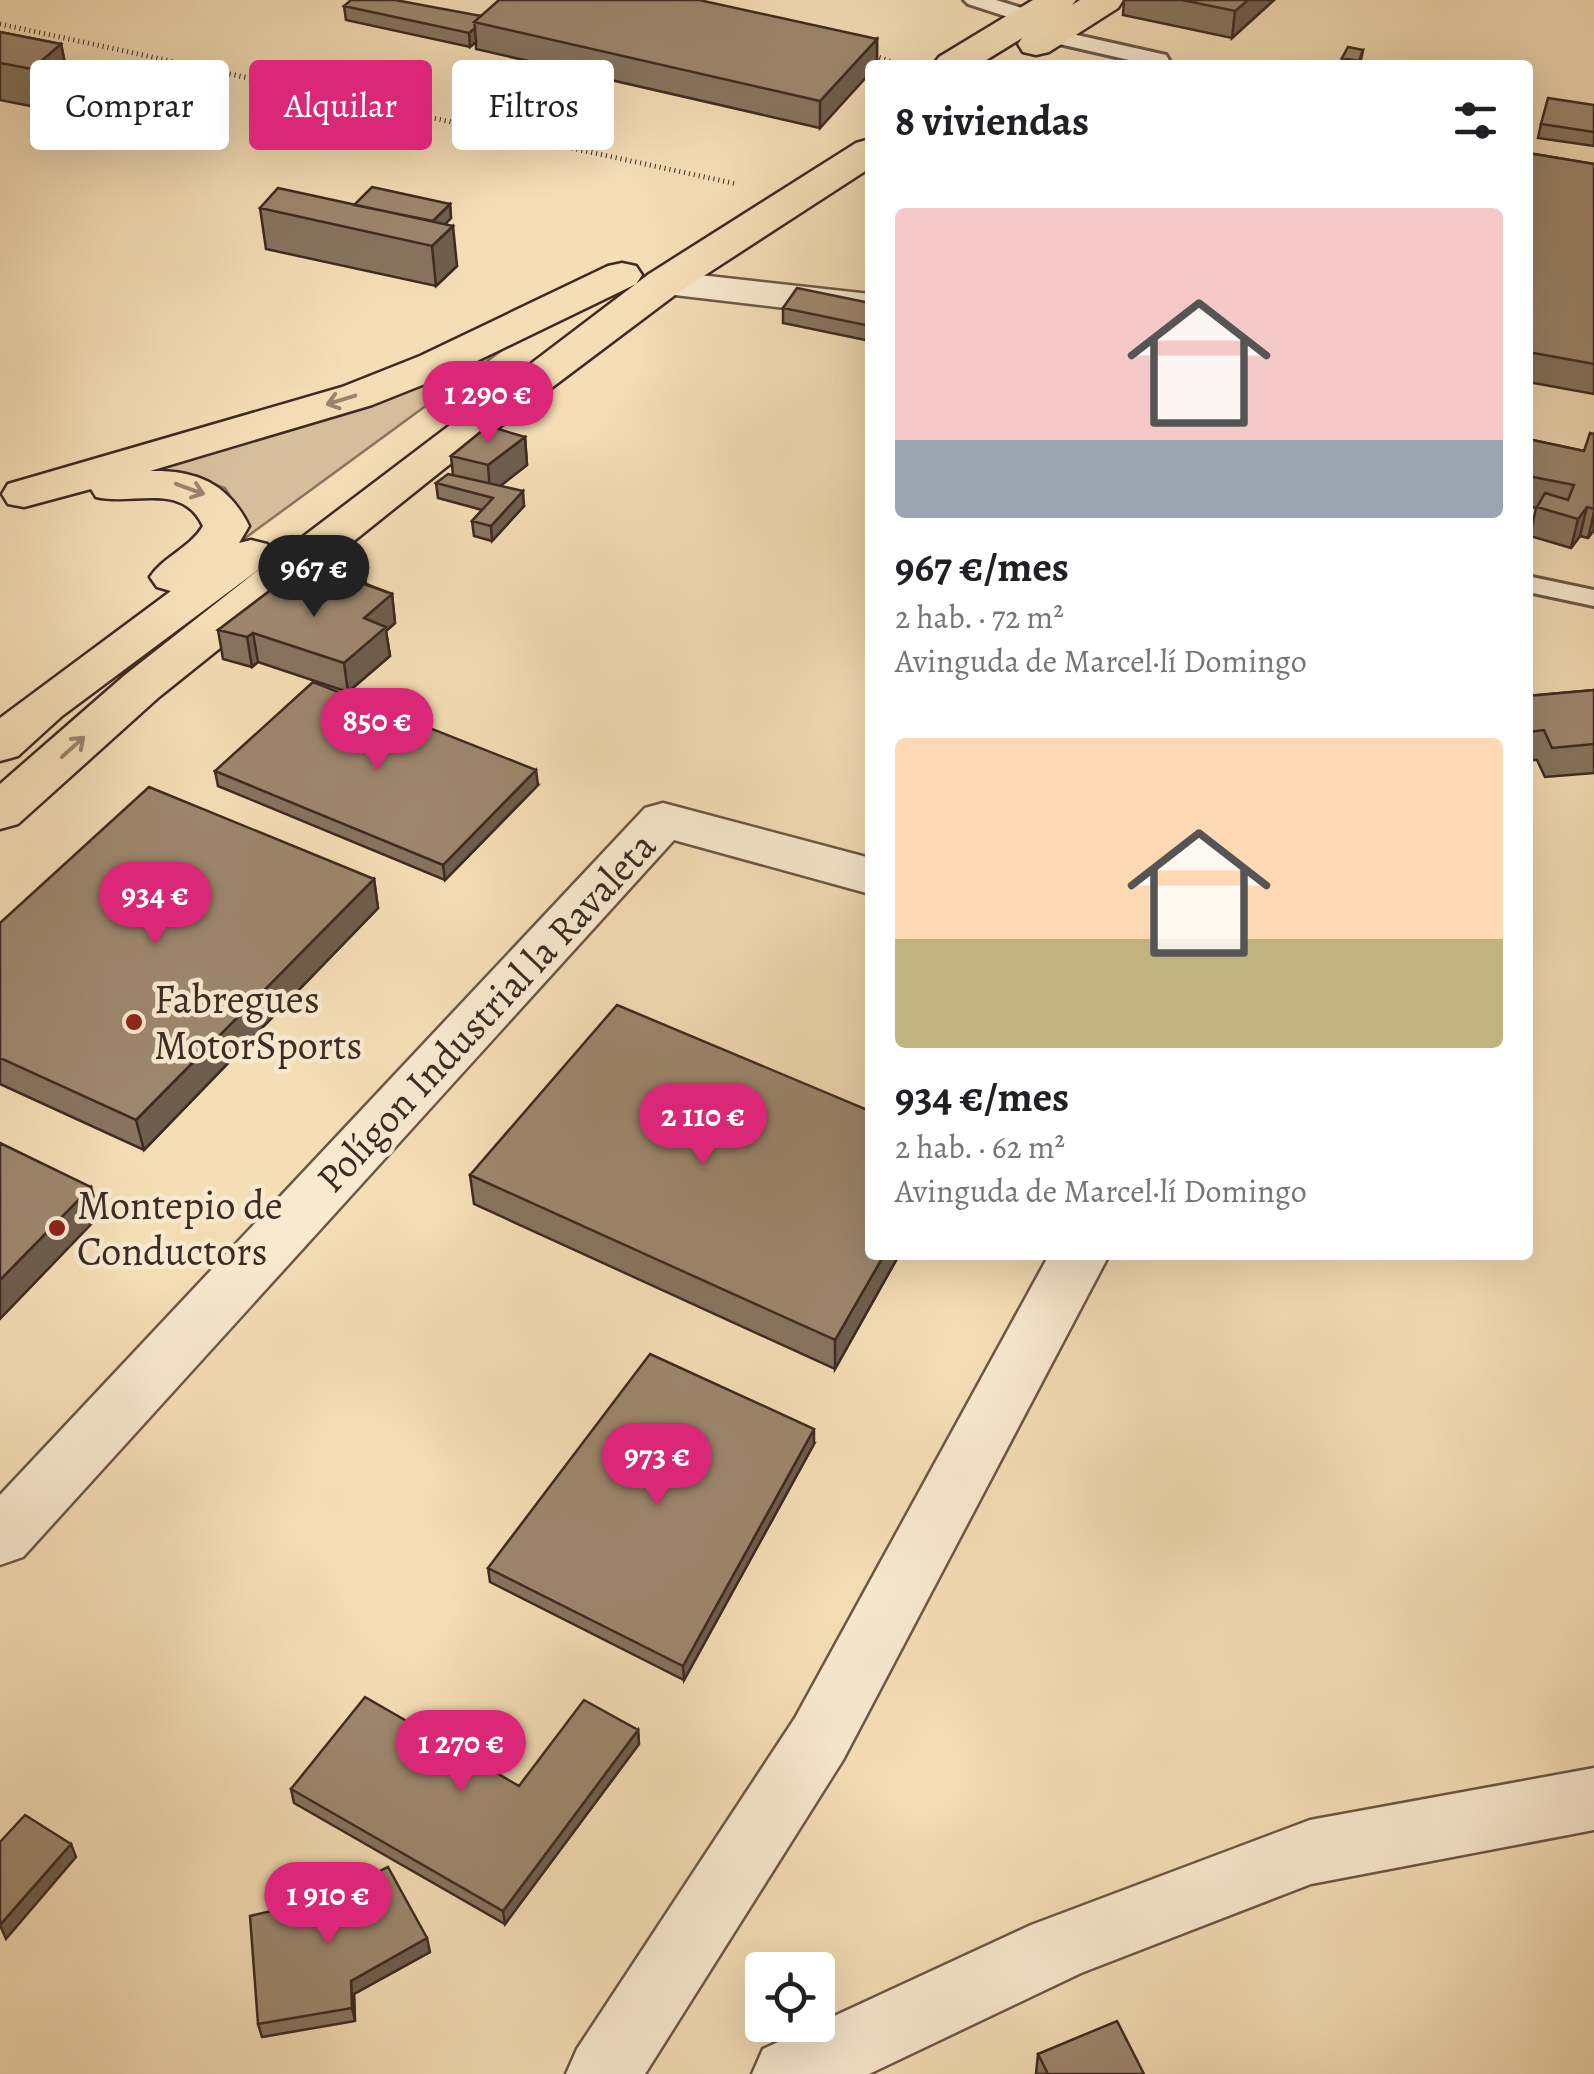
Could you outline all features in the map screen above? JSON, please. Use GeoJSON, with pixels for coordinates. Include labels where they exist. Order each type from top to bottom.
{"type":"FeatureCollection","features":[{"type":"Feature","properties":{"kind":"main road"},"geometry":{"type":"LineString","coordinates":[[962,60],[1046,18],[1105,0]]}},
{"type":"Feature","properties":{"kind":"main road"},"geometry":{"type":"LineString","coordinates":[[1008,60],[1046,18]]}},
{"type":"Feature","properties":{"kind":"main road"},"geometry":{"type":"LineString","coordinates":[[0,812],[142,686],[429,458],[643,279],[758,189],[865,120]]}},
{"type":"Feature","properties":{"kind":"main road"},"geometry":{"type":"LineString","coordinates":[[44,705],[643,279],[865,154]]}},
{"type":"Feature","properties":{"kind":"main road"},"geometry":{"type":"LineString","coordinates":[[0,745],[140,605],[215,545],[226,526],[220,507],[201,491],[172,483],[24,494],[356,396],[643,279]]}},
{"type":"Feature","properties":{"kind":"street"},"geometry":{"type":"LineString","coordinates":[[643,279],[865,305]]}},
{"type":"Feature","properties":{"kind":"street","name":"Polígon Industrial la Ravaleta"},"geometry":{"type":"LineString","coordinates":[[0,1538],[663,820],[865,875]]}},
{"type":"Feature","properties":{"kind":"street"},"geometry":{"type":"LineString","coordinates":[[602,2074],[820,1739],[1076,1260]]}},
{"type":"Feature","properties":{"kind":"street"},"geometry":{"type":"LineString","coordinates":[[790,2074],[1056,1950],[1310,1852],[1594,1799]]}},
{"type":"Feature","properties":{"kind":"lane"},"geometry":{"type":"LineString","coordinates":[[975,0],[1046,18],[1158,60]]}},
{"type":"Feature","properties":{"kind":"lane"},"geometry":{"type":"LineString","coordinates":[[1533,585],[1594,598]]}},
{"type":"Feature","properties":{"kind":"path"},"geometry":{"type":"LineString","coordinates":[[0,24],[758,189]]}},
{"type":"Feature","properties":{"kind":"path"},"geometry":{"type":"LineString","coordinates":[[864,52],[886,60]]}},
{"type":"Feature","properties":{"kind":"shaded area"},"geometry":{"type":"Polygon","coordinates":[[[524,334],[237,544],[243,517],[225,488],[178,472],[99,479],[524,334]]]}},
{"type":"Feature","properties":{"kind":"building"},"geometry":{"type":"Polygon","coordinates":[[[351,0],[395,0],[481,16],[469,33],[344,6],[351,0]]]}},
{"type":"Feature","properties":{"kind":"building"},"geometry":{"type":"Polygon","coordinates":[[[499,0],[699,0],[877,39],[820,101],[474,22],[499,0]]]}},
{"type":"Feature","properties":{"kind":"building"},"geometry":{"type":"Polygon","coordinates":[[[1182,0],[1248,0],[1235,11],[1182,0]]]}},
{"type":"Feature","properties":{"kind":"building"},"geometry":{"type":"Polygon","coordinates":[[[0,32],[61,44],[42,60],[30,60],[30,69],[0,63],[0,32]]]}},
{"type":"Feature","properties":{"kind":"building"},"geometry":{"type":"Polygon","coordinates":[[[1348,47],[1363,50],[1359,60],[1342,58],[1348,47]]]}},
{"type":"Feature","properties":{"kind":"building"},"geometry":{"type":"Polygon","coordinates":[[[1548,98],[1594,105],[1594,132],[1541,124],[1548,98]]]}},
{"type":"Feature","properties":{"kind":"building"},"geometry":{"type":"Polygon","coordinates":[[[1533,154],[1594,164],[1594,364],[1533,353],[1533,154]]]}},
{"type":"Feature","properties":{"kind":"building"},"geometry":{"type":"Polygon","coordinates":[[[372,187],[450,204],[433,221],[354,205],[372,187]]]}},
{"type":"Feature","properties":{"kind":"building"},"geometry":{"type":"Polygon","coordinates":[[[278,188],[453,226],[432,246],[260,208],[278,188]]]}},
{"type":"Feature","properties":{"kind":"building"},"geometry":{"type":"Polygon","coordinates":[[[797,288],[865,302],[865,325],[783,308],[797,288]]]}},
{"type":"Feature","properties":{"kind":"building"},"geometry":{"type":"Polygon","coordinates":[[[488,426],[525,437],[488,465],[451,456],[488,426]]]}},
{"type":"Feature","properties":{"kind":"building"},"geometry":{"type":"Polygon","coordinates":[[[1590,433],[1594,434],[1594,509],[1587,507],[1578,519],[1537,507],[1545,493],[1568,500],[1574,485],[1533,477],[1533,440],[1584,451],[1590,433]]]}},
{"type":"Feature","properties":{"kind":"building"},"geometry":{"type":"Polygon","coordinates":[[[448,474],[523,491],[491,526],[472,521],[493,498],[436,483],[448,474]]]}},
{"type":"Feature","properties":{"kind":"building"},"geometry":{"type":"Polygon","coordinates":[[[323,552],[363,564],[338,588],[296,573],[323,552]]]}},
{"type":"Feature","properties":{"kind":"building"},"geometry":{"type":"Polygon","coordinates":[[[353,580],[392,594],[364,618],[386,627],[344,663],[253,633],[247,637],[218,630],[276,586],[322,603],[353,580]]]}},
{"type":"Feature","properties":{"kind":"building"},"geometry":{"type":"Polygon","coordinates":[[[313,682],[536,770],[443,865],[215,771],[313,682]]]}},
{"type":"Feature","properties":{"kind":"building"},"geometry":{"type":"Polygon","coordinates":[[[1594,690],[1594,744],[1552,748],[1544,730],[1533,731],[1533,696],[1594,690]]]}},
{"type":"Feature","properties":{"kind":"building","name":"Fabregues MotorSports"},"geometry":{"type":"Polygon","coordinates":[[[149,787],[374,879],[136,1120],[0,1058],[0,923],[149,787]]]}},
{"type":"Feature","properties":{"kind":"building"},"geometry":{"type":"Polygon","coordinates":[[[617,1005],[865,1109],[865,1260],[881,1260],[835,1340],[470,1175],[617,1005]]]}},
{"type":"Feature","properties":{"kind":"building"},"geometry":{"type":"Polygon","coordinates":[[[0,1143],[91,1187],[0,1280],[0,1143]]]}},
{"type":"Feature","properties":{"kind":"building"},"geometry":{"type":"Polygon","coordinates":[[[650,1354],[814,1429],[683,1666],[488,1568],[650,1354]]]}},
{"type":"Feature","properties":{"kind":"building"},"geometry":{"type":"Polygon","coordinates":[[[365,1697],[519,1786],[584,1700],[638,1730],[503,1911],[291,1789],[365,1697]]]}},
{"type":"Feature","properties":{"kind":"building"},"geometry":{"type":"Polygon","coordinates":[[[25,1815],[71,1844],[0,1925],[0,1842],[25,1815]]]}},
{"type":"Feature","properties":{"kind":"building"},"geometry":{"type":"Polygon","coordinates":[[[388,1867],[427,1938],[351,1981],[352,2008],[258,2024],[250,1916],[324,1899],[388,1867]]]}},
{"type":"Feature","properties":{"kind":"building"},"geometry":{"type":"Polygon","coordinates":[[[1117,2021],[1144,2074],[1048,2074],[1038,2054],[1117,2021]]]}},
{"type":"Feature","properties":{"kind":"place","name":"Fabregues MotorSports"},"geometry":{"type":"Point","coordinates":[134,1022]}},
{"type":"Feature","properties":{"kind":"place","name":"Montepio de Conductors"},"geometry":{"type":"Point","coordinates":[57,1228]}}]}
